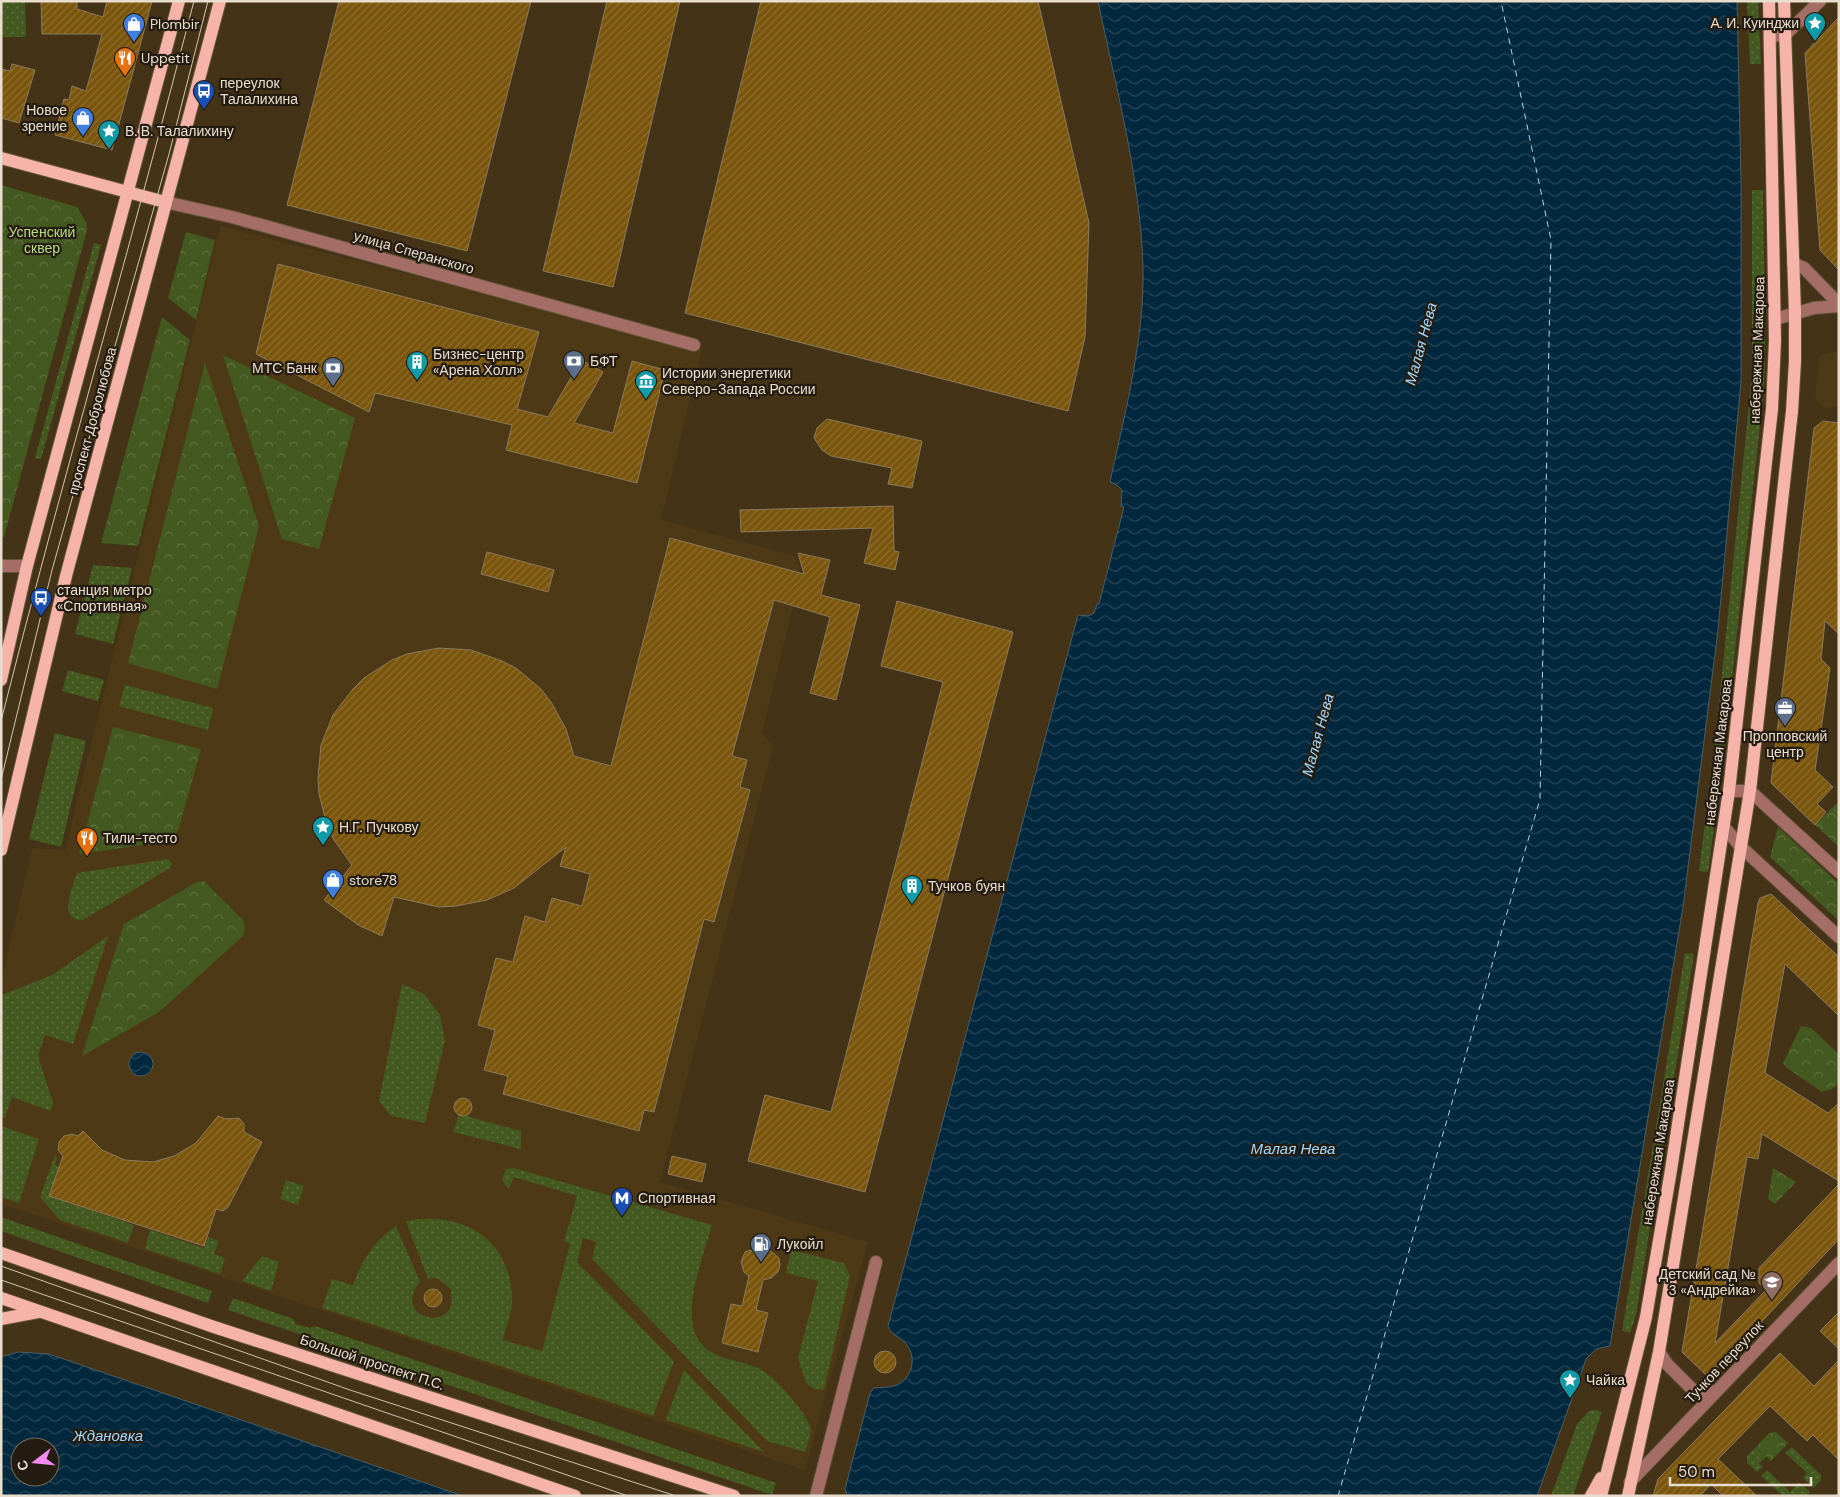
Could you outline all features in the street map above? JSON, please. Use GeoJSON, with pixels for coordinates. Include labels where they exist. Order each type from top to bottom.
{"type":"FeatureCollection","features":[{"type":"Feature","properties":{"kind":"main road","name":"проспект Добролюбова"},"geometry":{"type":"LineString","coordinates":[[1,680],[27,566],[178,1]]}},
{"type":"Feature","properties":{"kind":"main road","name":"проспект Добролюбова"},"geometry":{"type":"LineString","coordinates":[[1,850],[66,576],[220,1]]}},
{"type":"Feature","properties":{"kind":"main road","name":"набережная Макарова"},"geometry":{"type":"LineString","coordinates":[[1601,1496],[1646,1317],[1724,827],[1772,409],[1775,319],[1769,1]]}},
{"type":"Feature","properties":{"kind":"main road"},"geometry":{"type":"LineString","coordinates":[[1628,1496],[1659,1352],[1750,791],[1792,411],[1795,312],[1784,1]]}},
{"type":"Feature","properties":{"kind":"main road"},"geometry":{"type":"LineString","coordinates":[[1,158],[126,191]]}},
{"type":"Feature","properties":{"kind":"main road","name":"улица Сперанского"},"geometry":{"type":"LineString","coordinates":[[126,191],[165,202]]}},
{"type":"Feature","properties":{"kind":"main road","name":"Большой проспект П.С."},"geometry":{"type":"LineString","coordinates":[[1,1253],[223,1330],[734,1496]]}},
{"type":"Feature","properties":{"kind":"main road"},"geometry":{"type":"LineString","coordinates":[[1,1298],[575,1496]]}},
{"type":"Feature","properties":{"kind":"main road"},"geometry":{"type":"LineString","coordinates":[[1,1319],[39,1312]]}},
{"type":"Feature","properties":{"kind":"main road"},"geometry":{"type":"LineString","coordinates":[[1591,1496],[1609,1466]]}},
{"type":"Feature","properties":{"kind":"street"},"geometry":{"type":"LineString","coordinates":[[1770,36],[1786,35],[1820,1]]}},
{"type":"Feature","properties":{"kind":"street","name":"улица Сперанского"},"geometry":{"type":"LineString","coordinates":[[165,202],[232,217],[694,345]]}},
{"type":"Feature","properties":{"kind":"street"},"geometry":{"type":"LineString","coordinates":[[1793,263],[1804,268],[1839,305]]}},
{"type":"Feature","properties":{"kind":"street"},"geometry":{"type":"LineString","coordinates":[[1775,319],[1795,312],[1839,305]]}},
{"type":"Feature","properties":{"kind":"street"},"geometry":{"type":"LineString","coordinates":[[1,566],[27,566]]}},
{"type":"Feature","properties":{"kind":"street"},"geometry":{"type":"LineString","coordinates":[[1729,791],[1750,791],[1839,872]]}},
{"type":"Feature","properties":{"kind":"street"},"geometry":{"type":"LineString","coordinates":[[1724,827],[1741,847],[1839,937]]}},
{"type":"Feature","properties":{"kind":"street"},"geometry":{"type":"LineString","coordinates":[[816,1496],[876,1262]]}},
{"type":"Feature","properties":{"kind":"street","name":"Тучков переулок"},"geometry":{"type":"LineString","coordinates":[[1630,1482],[1839,1263]]}},
{"type":"Feature","properties":{"kind":"street"},"geometry":{"type":"LineString","coordinates":[[1659,1352],[1667,1364],[1696,1393],[1716,1392]]}},
{"type":"Feature","properties":{"kind":"shaded area"},"geometry":{"type":"Polygon","coordinates":[[[220,226],[702,349],[661,520],[795,556],[801,574],[762,733],[773,746],[660,1182],[868,1242],[805,1470],[1,1204],[1,983],[32,848],[65,850],[220,226]]]}},
{"type":"Feature","properties":{"kind":"shaded area"},"geometry":{"type":"Polygon","coordinates":[[[1839,351],[1839,407],[1824,408],[1815,398],[1819,356],[1839,351]]]}},
{"type":"Feature","properties":{"kind":"green space"},"geometry":{"type":"Polygon","coordinates":[[[1,1],[25,1],[26,35],[24,37],[1,37],[1,1]]]}},
{"type":"Feature","properties":{"kind":"green space"},"geometry":{"type":"Polygon","coordinates":[[[1747,1],[1758,1],[1761,64],[1750,64],[1747,1]]]}},
{"type":"Feature","properties":{"kind":"green space","name":"Успенский сквер"},"geometry":{"type":"Polygon","coordinates":[[[1,185],[77,207],[86,222],[87,230],[4,537],[1,537],[1,185]]]}},
{"type":"Feature","properties":{"kind":"green space"},"geometry":{"type":"Polygon","coordinates":[[[1752,190],[1763,190],[1765,353],[1752,353],[1752,190]]]}},
{"type":"Feature","properties":{"kind":"green space"},"geometry":{"type":"Polygon","coordinates":[[[186,232],[215,240],[196,320],[168,298],[186,232]]]}},
{"type":"Feature","properties":{"kind":"green space"},"geometry":{"type":"Polygon","coordinates":[[[94,243],[101,245],[41,459],[35,458],[94,243]]]}},
{"type":"Feature","properties":{"kind":"green space"},"geometry":{"type":"Polygon","coordinates":[[[162,317],[190,340],[138,546],[101,543],[162,317]]]}},
{"type":"Feature","properties":{"kind":"green space"},"geometry":{"type":"Polygon","coordinates":[[[223,355],[355,418],[319,549],[282,539],[223,355]]]}},
{"type":"Feature","properties":{"kind":"green space"},"geometry":{"type":"Polygon","coordinates":[[[205,363],[259,526],[217,689],[128,663],[205,363]]]}},
{"type":"Feature","properties":{"kind":"green space"},"geometry":{"type":"Polygon","coordinates":[[[1753,363],[1765,363],[1762,408],[1722,767],[1713,765],[1753,363]]]}},
{"type":"Feature","properties":{"kind":"green space"},"geometry":{"type":"Polygon","coordinates":[[[93,565],[132,568],[113,644],[75,634],[93,565]]]}},
{"type":"Feature","properties":{"kind":"green space"},"geometry":{"type":"Polygon","coordinates":[[[68,670],[104,680],[98,701],[62,691],[68,670]]]}},
{"type":"Feature","properties":{"kind":"green space"},"geometry":{"type":"Polygon","coordinates":[[[125,685],[213,708],[208,730],[119,706],[125,685]]]}},
{"type":"Feature","properties":{"kind":"green space"},"geometry":{"type":"Polygon","coordinates":[[[113,727],[201,749],[179,828],[173,838],[163,842],[79,854],[113,727]]]}},
{"type":"Feature","properties":{"kind":"green space"},"geometry":{"type":"Polygon","coordinates":[[[55,733],[86,741],[61,847],[29,839],[55,733]]]}},
{"type":"Feature","properties":{"kind":"green space"},"geometry":{"type":"Polygon","coordinates":[[[1711,775],[1721,776],[1708,872],[1699,871],[1711,775]]]}},
{"type":"Feature","properties":{"kind":"green space"},"geometry":{"type":"Polygon","coordinates":[[[1839,801],[1839,847],[1815,825],[1839,801]]]}},
{"type":"Feature","properties":{"kind":"green space"},"geometry":{"type":"Polygon","coordinates":[[[1778,827],[1839,884],[1839,921],[1770,857],[1778,827]]]}},
{"type":"Feature","properties":{"kind":"green space"},"geometry":{"type":"Polygon","coordinates":[[[168,859],[172,864],[170,868],[83,920],[75,919],[70,915],[68,902],[77,873],[168,859]]]}},
{"type":"Feature","properties":{"kind":"green space"},"geometry":{"type":"Polygon","coordinates":[[[204,881],[243,920],[245,929],[243,936],[159,1012],[82,1056],[124,924],[197,882],[204,881]]]}},
{"type":"Feature","properties":{"kind":"green space"},"geometry":{"type":"Polygon","coordinates":[[[108,936],[73,1044],[45,1035],[38,1056],[53,1103],[50,1111],[12,1097],[5,1118],[1,1117],[2,995],[52,975],[108,936]]]}},
{"type":"Feature","properties":{"kind":"green space"},"geometry":{"type":"Polygon","coordinates":[[[1685,953],[1694,954],[1636,1315],[1630,1333],[1622,1331],[1685,953]]]}},
{"type":"Feature","properties":{"kind":"green space"},"geometry":{"type":"Polygon","coordinates":[[[402,984],[424,994],[440,1015],[445,1041],[425,1123],[391,1116],[379,1101],[402,984]]]}},
{"type":"Feature","properties":{"kind":"green space"},"geometry":{"type":"Polygon","coordinates":[[[1801,1026],[1811,1028],[1839,1054],[1839,1082],[1832,1089],[1822,1092],[1787,1068],[1783,1063],[1801,1026]]]}},
{"type":"Feature","properties":{"kind":"green space"},"geometry":{"type":"Polygon","coordinates":[[[459,1114],[521,1131],[521,1149],[453,1132],[459,1114]]]}},
{"type":"Feature","properties":{"kind":"green space"},"geometry":{"type":"Polygon","coordinates":[[[1,1126],[39,1139],[19,1203],[1,1197],[1,1126]]]}},
{"type":"Feature","properties":{"kind":"green space"},"geometry":{"type":"Polygon","coordinates":[[[55,1155],[57,1159],[55,1165],[59,1167],[49,1196],[134,1225],[128,1243],[60,1220],[40,1197],[55,1155]]]}},
{"type":"Feature","properties":{"kind":"green space"},"geometry":{"type":"Polygon","coordinates":[[[514,1168],[712,1225],[693,1294],[692,1321],[695,1333],[700,1342],[714,1354],[760,1369],[781,1387],[809,1423],[811,1432],[805,1452],[767,1441],[592,1259],[596,1242],[583,1238],[577,1262],[674,1361],[653,1416],[322,1308],[332,1279],[353,1285],[360,1267],[375,1245],[396,1226],[420,1282],[413,1295],[413,1306],[419,1313],[428,1317],[438,1317],[447,1313],[451,1303],[450,1288],[437,1278],[428,1279],[406,1221],[447,1220],[465,1225],[481,1234],[494,1246],[504,1262],[510,1280],[512,1302],[503,1340],[542,1351],[570,1244],[564,1241],[577,1196],[514,1177],[509,1188],[505,1185],[502,1178],[506,1169],[514,1168]]]}},
{"type":"Feature","properties":{"kind":"green space"},"geometry":{"type":"Polygon","coordinates":[[[1773,1168],[1796,1182],[1775,1204],[1768,1199],[1773,1168]]]}},
{"type":"Feature","properties":{"kind":"green space"},"geometry":{"type":"Polygon","coordinates":[[[286,1180],[304,1186],[298,1205],[280,1199],[286,1180]]]}},
{"type":"Feature","properties":{"kind":"green space"},"geometry":{"type":"Polygon","coordinates":[[[1,1217],[212,1291],[208,1303],[1,1231],[1,1217]]]}},
{"type":"Feature","properties":{"kind":"green space"},"geometry":{"type":"Polygon","coordinates":[[[150,1230],[204,1248],[208,1237],[219,1241],[214,1254],[225,1258],[220,1274],[145,1249],[150,1230]]]}},
{"type":"Feature","properties":{"kind":"green space"},"geometry":{"type":"Polygon","coordinates":[[[791,1250],[844,1263],[850,1276],[824,1390],[814,1389],[806,1383],[798,1358],[818,1281],[786,1273],[791,1250]]]}},
{"type":"Feature","properties":{"kind":"green space"},"geometry":{"type":"Polygon","coordinates":[[[262,1256],[279,1262],[271,1291],[242,1281],[262,1256]]]}},
{"type":"Feature","properties":{"kind":"green space"},"geometry":{"type":"Polygon","coordinates":[[[233,1298],[293,1319],[296,1324],[310,1328],[315,1326],[776,1483],[772,1495],[228,1310],[233,1298]]]}},
{"type":"Feature","properties":{"kind":"green space"},"geometry":{"type":"Polygon","coordinates":[[[684,1370],[764,1452],[666,1420],[684,1370]]]}},
{"type":"Feature","properties":{"kind":"green space"},"geometry":{"type":"Polygon","coordinates":[[[1596,1410],[1602,1412],[1573,1496],[1551,1496],[1577,1424],[1589,1411],[1596,1410]]]}},
{"type":"Feature","properties":{"kind":"green space"},"geometry":{"type":"Polygon","coordinates":[[[1776,1432],[1788,1443],[1771,1461],[1756,1447],[1769,1433],[1776,1432]]]}},
{"type":"Feature","properties":{"kind":"green space"},"geometry":{"type":"Polygon","coordinates":[[[1756,1447],[1766,1457],[1759,1463],[1763,1467],[1757,1472],[1747,1463],[1747,1456],[1756,1447]]]}},
{"type":"Feature","properties":{"kind":"green space"},"geometry":{"type":"Polygon","coordinates":[[[1792,1447],[1821,1475],[1821,1480],[1814,1488],[1803,1478],[1807,1473],[1785,1453],[1792,1447]]]}},
{"type":"Feature","properties":{"kind":"green space"},"geometry":{"type":"Polygon","coordinates":[[[1767,1470],[1790,1492],[1799,1482],[1810,1492],[1807,1496],[1783,1496],[1761,1476],[1767,1470]]]}},
{"type":"Feature","properties":{"kind":"water","name":"Малая Нева"},"geometry":{"type":"Polygon","coordinates":[[[1098,1],[1737,1],[1741,183],[1741,381],[1718,630],[1683,907],[1610,1346],[1596,1349],[1586,1359],[1537,1496],[847,1495],[845,1489],[870,1393],[874,1388],[891,1387],[902,1382],[911,1367],[912,1356],[910,1350],[905,1342],[892,1332],[888,1326],[1078,615],[1088,616],[1094,613],[1097,604],[1099,604],[1124,507],[1121,506],[1122,490],[1110,482],[1133,374],[1141,320],[1143,266],[1141,232],[1132,166],[1098,1]]]}},
{"type":"Feature","properties":{"kind":"water"},"geometry":{"type":"Polygon","coordinates":[[[141,1052],[150,1055],[153,1064],[150,1073],[141,1076],[132,1073],[129,1064],[132,1055],[141,1052]]]}},
{"type":"Feature","properties":{"kind":"water","name":"Ждановка"},"geometry":{"type":"Polygon","coordinates":[[[18,1352],[49,1354],[463,1496],[1,1496],[1,1357],[18,1352]]]}},
{"type":"Feature","properties":{"kind":"building"},"geometry":{"type":"Polygon","coordinates":[[[41,1],[77,1],[77,9],[103,17],[107,1],[152,1],[112,150],[55,135],[64,99],[69,100],[72,86],[86,91],[102,34],[42,34],[41,1]]]}},
{"type":"Feature","properties":{"kind":"building"},"geometry":{"type":"Polygon","coordinates":[[[339,1],[531,1],[467,251],[287,205],[339,1]]]}},
{"type":"Feature","properties":{"kind":"building"},"geometry":{"type":"Polygon","coordinates":[[[607,1],[680,1],[613,287],[543,271],[607,1]]]}},
{"type":"Feature","properties":{"kind":"building"},"geometry":{"type":"Polygon","coordinates":[[[761,1],[1038,1],[1089,223],[1085,337],[1068,411],[685,313],[761,1]]]}},
{"type":"Feature","properties":{"kind":"building"},"geometry":{"type":"Polygon","coordinates":[[[1839,17],[1839,270],[1820,250],[1805,53],[1839,17]]]}},
{"type":"Feature","properties":{"kind":"building"},"geometry":{"type":"Polygon","coordinates":[[[12,64],[35,70],[19,123],[1,118],[1,69],[10,71],[12,64]]]}},
{"type":"Feature","properties":{"kind":"building","name":"Бизнес-центр «Арена Холл»"},"geometry":{"type":"Polygon","coordinates":[[[278,264],[539,332],[517,409],[548,417],[581,360],[603,372],[574,423],[613,433],[632,361],[665,370],[637,483],[506,450],[512,425],[375,393],[369,412],[256,354],[278,264]]]}},
{"type":"Feature","properties":{"kind":"building"},"geometry":{"type":"Polygon","coordinates":[[[827,419],[922,441],[912,488],[888,484],[892,468],[831,456],[822,450],[814,438],[817,428],[827,419]]]}},
{"type":"Feature","properties":{"kind":"building"},"geometry":{"type":"Polygon","coordinates":[[[1823,421],[1839,423],[1839,634],[1825,621],[1821,659],[1830,668],[1815,770],[1833,787],[1817,804],[1826,812],[1815,825],[1771,783],[1814,428],[1823,421]]]}},
{"type":"Feature","properties":{"kind":"building"},"geometry":{"type":"Polygon","coordinates":[[[893,506],[894,551],[899,552],[895,570],[864,563],[873,528],[741,532],[740,510],[893,506]]]}},
{"type":"Feature","properties":{"kind":"building"},"geometry":{"type":"Polygon","coordinates":[[[670,538],[804,574],[798,553],[830,560],[821,595],[860,605],[836,700],[810,693],[830,617],[774,600],[732,756],[747,760],[740,787],[750,790],[714,922],[704,919],[654,1112],[644,1110],[639,1131],[503,1094],[508,1076],[484,1070],[495,1030],[478,1025],[496,958],[513,962],[525,916],[545,922],[552,898],[582,906],[590,874],[560,866],[566,847],[514,888],[487,900],[439,907],[394,897],[382,936],[358,925],[324,900],[352,865],[334,840],[327,825],[319,794],[318,778],[321,745],[333,715],[353,689],[364,678],[392,660],[407,654],[439,648],[471,650],[516,668],[541,689],[551,702],[566,729],[574,756],[611,766],[670,538]]]}},
{"type":"Feature","properties":{"kind":"building"},"geometry":{"type":"Polygon","coordinates":[[[487,552],[554,570],[548,592],[481,574],[487,552]]]}},
{"type":"Feature","properties":{"kind":"building","name":"Тучков буян"},"geometry":{"type":"Polygon","coordinates":[[[897,601],[1013,632],[865,1192],[748,1161],[765,1095],[831,1112],[943,682],[881,666],[897,601]]]}},
{"type":"Feature","properties":{"kind":"building"},"geometry":{"type":"Polygon","coordinates":[[[1771,894],[1839,957],[1839,1016],[1785,964],[1765,1073],[1828,1113],[1839,1103],[1839,1181],[1762,1134],[1758,1159],[1747,1157],[1715,1343],[1766,1290],[1759,1283],[1759,1268],[1839,1184],[1839,1239],[1709,1378],[1682,1352],[1758,903],[1760,898],[1771,894]]]}},
{"type":"Feature","properties":{"kind":"building"},"geometry":{"type":"Polygon","coordinates":[[[463,1098],[469,1101],[472,1107],[469,1113],[463,1116],[457,1113],[454,1107],[457,1101],[463,1098]]]}},
{"type":"Feature","properties":{"kind":"building"},"geometry":{"type":"Polygon","coordinates":[[[218,1116],[226,1119],[239,1118],[244,1124],[244,1132],[262,1142],[228,1207],[223,1211],[216,1209],[204,1246],[49,1196],[63,1156],[58,1150],[59,1142],[64,1136],[72,1134],[78,1136],[83,1131],[102,1150],[125,1160],[153,1162],[174,1156],[196,1143],[218,1116]]]}},
{"type":"Feature","properties":{"kind":"building"},"geometry":{"type":"Polygon","coordinates":[[[672,1156],[706,1164],[702,1182],[668,1174],[672,1156]]]}},
{"type":"Feature","properties":{"kind":"building"},"geometry":{"type":"Polygon","coordinates":[[[757,1248],[772,1252],[779,1258],[780,1265],[778,1272],[771,1278],[763,1280],[756,1310],[768,1313],[758,1352],[722,1343],[731,1304],[742,1306],[749,1276],[744,1272],[741,1262],[745,1252],[757,1248]]]}},
{"type":"Feature","properties":{"kind":"building"},"geometry":{"type":"Polygon","coordinates":[[[433,1289],[439,1292],[442,1298],[439,1304],[433,1307],[427,1304],[424,1298],[427,1292],[433,1289]]]}},
{"type":"Feature","properties":{"kind":"building"},"geometry":{"type":"Polygon","coordinates":[[[1839,1312],[1839,1349],[1820,1331],[1839,1312]]]}},
{"type":"Feature","properties":{"kind":"building"},"geometry":{"type":"Polygon","coordinates":[[[885,1351],[895,1358],[896,1362],[889,1372],[885,1373],[875,1366],[874,1362],[881,1352],[885,1351]]]}},
{"type":"Feature","properties":{"kind":"building"},"geometry":{"type":"Polygon","coordinates":[[[1780,1353],[1814,1386],[1839,1360],[1839,1460],[1813,1435],[1807,1441],[1770,1406],[1718,1459],[1757,1496],[1723,1496],[1711,1484],[1700,1496],[1653,1496],[1658,1479],[1780,1353]]]}},
{"type":"Feature","properties":{"kind":"ferry route"},"geometry":{"type":"LineString","coordinates":[[1338,1496],[1540,799],[1551,240],[1501,1]]}},
{"type":"Feature","properties":{"kind":"tram line"},"geometry":{"type":"LineString","coordinates":[[1,721],[194,1]]}},
{"type":"Feature","properties":{"kind":"tram line"},"geometry":{"type":"LineString","coordinates":[[1,780],[52,570],[169,154],[208,1]]}},
{"type":"Feature","properties":{"kind":"tram line"},"geometry":{"type":"LineString","coordinates":[[1,1266],[350,1390],[676,1496]]}},
{"type":"Feature","properties":{"kind":"tram line"},"geometry":{"type":"LineString","coordinates":[[1,1280],[628,1496]]}},
{"type":"Feature","properties":{"kind":"place","name":"А. И. Куинджи"},"geometry":{"type":"Point","coordinates":[1815,42]}},
{"type":"Feature","properties":{"kind":"place","name":"Plombir"},"geometry":{"type":"Point","coordinates":[134,43]}},
{"type":"Feature","properties":{"kind":"place","name":"Uppetit"},"geometry":{"type":"Point","coordinates":[125,77]}},
{"type":"Feature","properties":{"kind":"place","name":"переулок Талалихина"},"geometry":{"type":"Point","coordinates":[204,110]}},
{"type":"Feature","properties":{"kind":"place","name":"Новое зрение"},"geometry":{"type":"Point","coordinates":[83,137]}},
{"type":"Feature","properties":{"kind":"place","name":"В. В. Талалихину"},"geometry":{"type":"Point","coordinates":[109,150]}},
{"type":"Feature","properties":{"kind":"place","name":"БФТ"},"geometry":{"type":"Point","coordinates":[574,380]}},
{"type":"Feature","properties":{"kind":"place","name":"Бизнес-центр «Арена Холл»"},"geometry":{"type":"Point","coordinates":[417,381]}},
{"type":"Feature","properties":{"kind":"place","name":"МТС Банк"},"geometry":{"type":"Point","coordinates":[333,387]}},
{"type":"Feature","properties":{"kind":"place","name":"Истории энергетики Северо-Запада России"},"geometry":{"type":"Point","coordinates":[646,400]}},
{"type":"Feature","properties":{"kind":"place","name":"станция метро «Спортивная»"},"geometry":{"type":"Point","coordinates":[41,617]}},
{"type":"Feature","properties":{"kind":"place","name":"Пропповский центр"},"geometry":{"type":"Point","coordinates":[1785,727]}},
{"type":"Feature","properties":{"kind":"place","name":"Н.Г. Пучкову"},"geometry":{"type":"Point","coordinates":[323,846]}},
{"type":"Feature","properties":{"kind":"place","name":"Тили-тесто"},"geometry":{"type":"Point","coordinates":[87,857]}},
{"type":"Feature","properties":{"kind":"place","name":"store78"},"geometry":{"type":"Point","coordinates":[333,899]}},
{"type":"Feature","properties":{"kind":"place","name":"Тучков буян"},"geometry":{"type":"Point","coordinates":[912,905]}},
{"type":"Feature","properties":{"kind":"place","name":"Спортивная"},"geometry":{"type":"Point","coordinates":[622,1217]}},
{"type":"Feature","properties":{"kind":"place","name":"Лукойл"},"geometry":{"type":"Point","coordinates":[761,1263]}},
{"type":"Feature","properties":{"kind":"place","name":"Детский сад № 3 «Андрейка»"},"geometry":{"type":"Point","coordinates":[1772,1301]}},
{"type":"Feature","properties":{"kind":"place","name":"Чайка"},"geometry":{"type":"Point","coordinates":[1570,1399]}}]}
